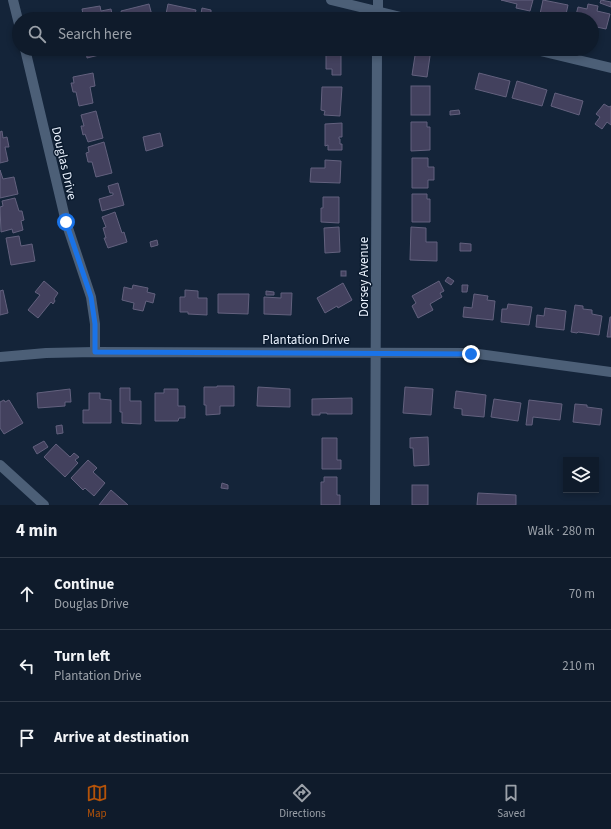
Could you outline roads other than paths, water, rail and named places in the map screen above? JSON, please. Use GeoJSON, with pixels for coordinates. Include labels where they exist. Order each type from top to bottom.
{"type":"FeatureCollection","features":[{"type":"Feature","properties":{"kind":"street"},"geometry":{"type":"LineString","coordinates":[[13,0],[16,12]]}},
{"type":"Feature","properties":{"kind":"street"},"geometry":{"type":"LineString","coordinates":[[331,0],[369,12]]}},
{"type":"Feature","properties":{"kind":"street"},"geometry":{"type":"LineString","coordinates":[[378,0],[378,12]]}},
{"type":"Feature","properties":{"kind":"street","name":"Douglas Drive"},"geometry":{"type":"LineString","coordinates":[[27,56],[66,222],[91,297],[95,324],[95,352]]}},
{"type":"Feature","properties":{"kind":"street","name":"Dorsey Avenue"},"geometry":{"type":"LineString","coordinates":[[375,505],[377,56]]}},
{"type":"Feature","properties":{"kind":"street"},"geometry":{"type":"LineString","coordinates":[[561,56],[611,68]]}},
{"type":"Feature","properties":{"kind":"street","name":"Plantation Drive"},"geometry":{"type":"LineString","coordinates":[[0,357],[46,353],[95,352],[376,352],[471,354],[611,372]]}},
{"type":"Feature","properties":{"kind":"street"},"geometry":{"type":"LineString","coordinates":[[0,465],[44,505]]}}]}
